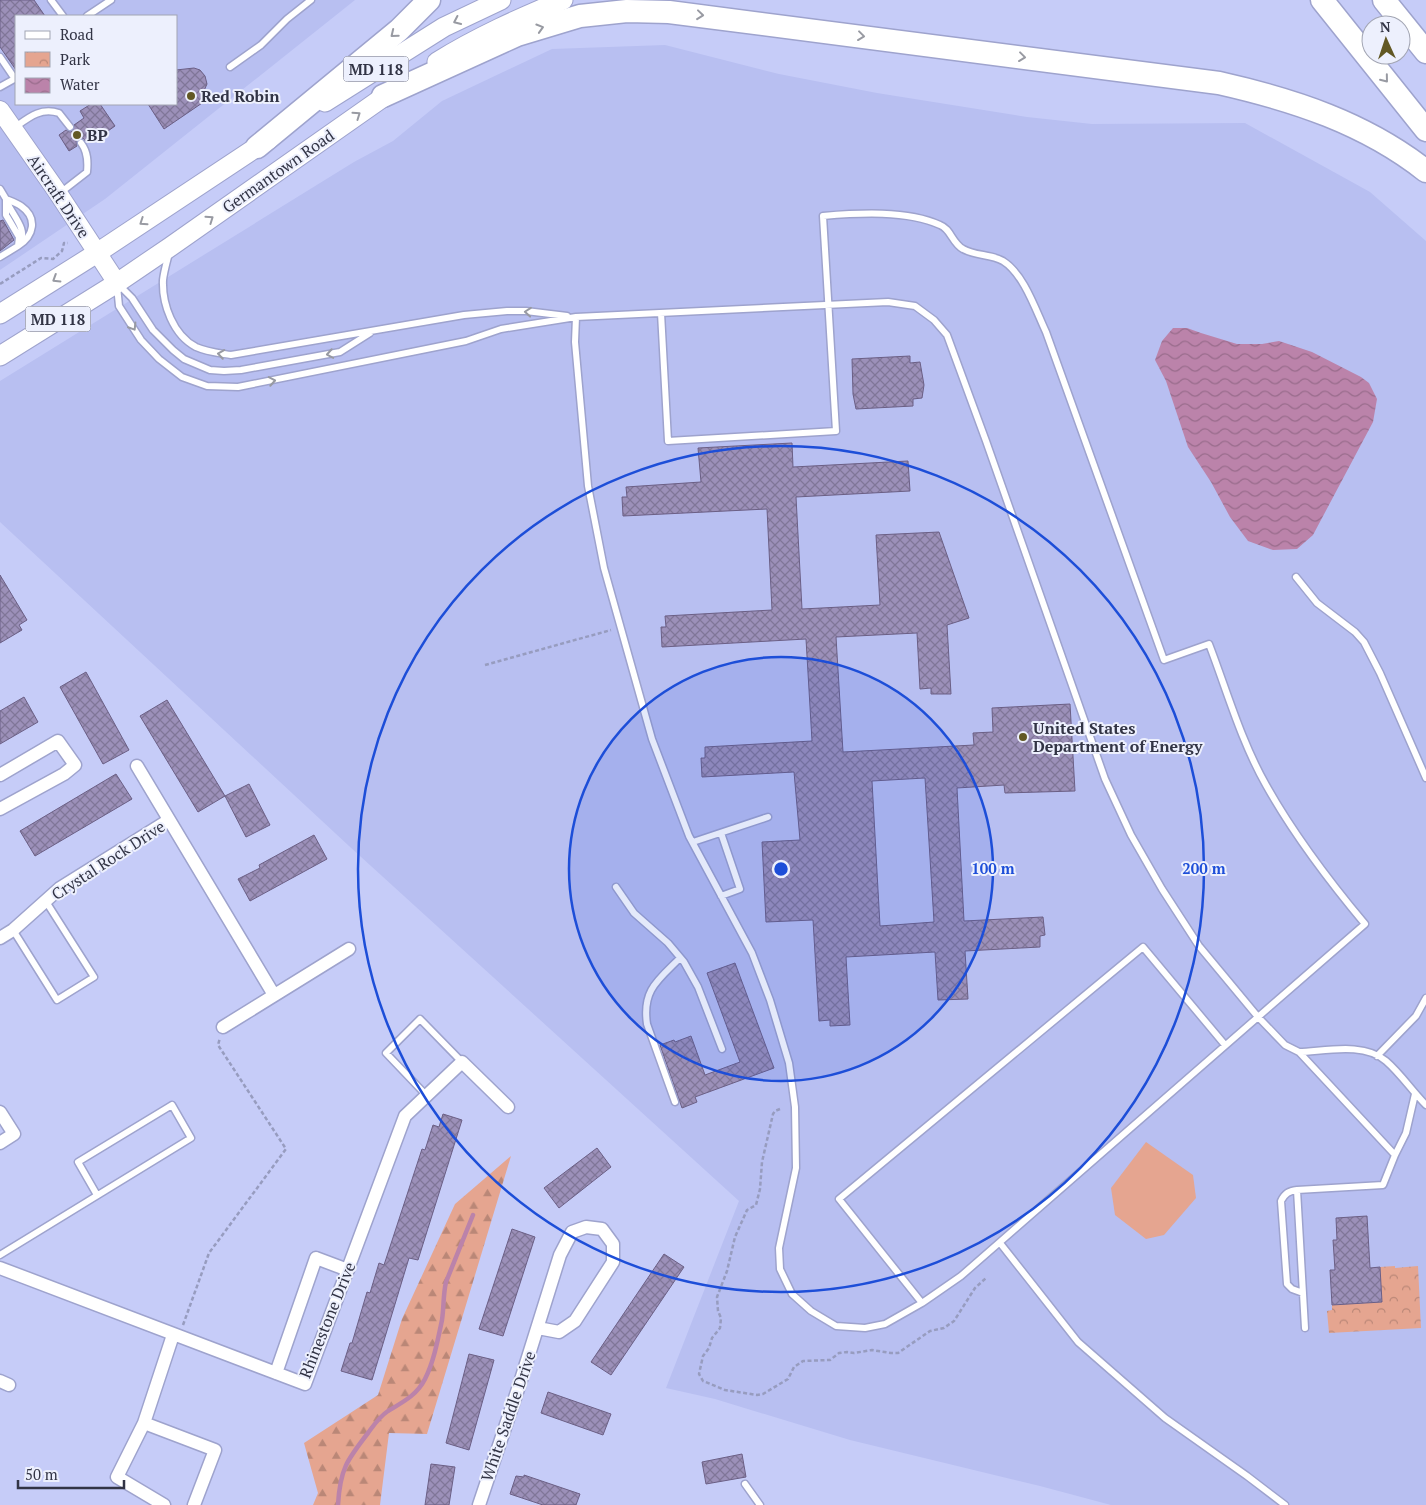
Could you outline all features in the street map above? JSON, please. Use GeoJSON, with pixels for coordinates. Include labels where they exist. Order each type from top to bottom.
{"type":"FeatureCollection","features":[{"type":"Feature","properties":{"kind":"highway"},"geometry":{"type":"LineString","coordinates":[[257,146],[399,30],[429,0]]}},
{"type":"Feature","properties":{"kind":"highway"},"geometry":{"type":"LineString","coordinates":[[1322,0],[1426,130]]}},
{"type":"Feature","properties":{"kind":"highway"},"geometry":{"type":"LineString","coordinates":[[1384,0],[1426,52]]}},
{"type":"Feature","properties":{"kind":"highway"},"geometry":{"type":"LineString","coordinates":[[383,96],[517,35],[580,16],[627,11],[669,12],[1219,83],[1296,102],[1345,122],[1384,142],[1426,171]]}},
{"type":"Feature","properties":{"kind":"main road","name":"Germantown Road"},"geometry":{"type":"LineString","coordinates":[[0,314],[97,253],[257,146],[444,27],[501,0]]}},
{"type":"Feature","properties":{"kind":"main road","name":"Germantown Road"},"geometry":{"type":"LineString","coordinates":[[0,356],[117,283],[383,96],[452,53],[508,24],[563,0]]}},
{"type":"Feature","properties":{"kind":"street","name":"Aircraft Drive"},"geometry":{"type":"LineString","coordinates":[[0,110],[59,194],[117,283]]}},
{"type":"Feature","properties":{"kind":"street"},"geometry":{"type":"LineString","coordinates":[[0,774],[58,741],[75,766],[0,809]]}},
{"type":"Feature","properties":{"kind":"street","name":"Crystal Rock Drive"},"geometry":{"type":"LineString","coordinates":[[137,766],[274,995]]}},
{"type":"Feature","properties":{"kind":"street","name":"Crystal Rock Drive"},"geometry":{"type":"LineString","coordinates":[[0,938],[13,930],[60,888],[169,820]]}},
{"type":"Feature","properties":{"kind":"street"},"geometry":{"type":"LineString","coordinates":[[224,1027],[349,949]]}},
{"type":"Feature","properties":{"kind":"street"},"geometry":{"type":"LineString","coordinates":[[462,1062],[508,1107]]}},
{"type":"Feature","properties":{"kind":"street","name":"Rhinestone Drive"},"geometry":{"type":"LineString","coordinates":[[0,1268],[305,1384],[406,1116],[462,1062]]}},
{"type":"Feature","properties":{"kind":"street"},"geometry":{"type":"LineString","coordinates":[[0,1112],[14,1134],[0,1143]]}},
{"type":"Feature","properties":{"kind":"street","name":"White Saddle Drive"},"geometry":{"type":"LineString","coordinates":[[479,1505],[538,1328],[560,1255],[572,1232],[586,1227],[602,1229],[613,1244],[612,1262],[575,1321],[559,1332],[538,1328]]}},
{"type":"Feature","properties":{"kind":"street"},"geometry":{"type":"LineString","coordinates":[[276,1373],[316,1258],[348,1270]]}},
{"type":"Feature","properties":{"kind":"street"},"geometry":{"type":"LineString","coordinates":[[164,1505],[117,1477],[144,1423],[176,1336]]}},
{"type":"Feature","properties":{"kind":"street"},"geometry":{"type":"LineString","coordinates":[[144,1423],[215,1450],[194,1505]]}},
{"type":"Feature","properties":{"kind":"lane"},"geometry":{"type":"LineString","coordinates":[[51,0],[62,15]]}},
{"type":"Feature","properties":{"kind":"lane"},"geometry":{"type":"LineString","coordinates":[[89,15],[111,0]]}},
{"type":"Feature","properties":{"kind":"lane"},"geometry":{"type":"LineString","coordinates":[[230,67],[261,45],[287,19],[311,0]]}},
{"type":"Feature","properties":{"kind":"lane"},"geometry":{"type":"LineString","coordinates":[[0,57],[15,77]]}},
{"type":"Feature","properties":{"kind":"lane"},"geometry":{"type":"LineString","coordinates":[[0,88],[15,79]]}},
{"type":"Feature","properties":{"kind":"lane"},"geometry":{"type":"LineString","coordinates":[[13,128],[42,111],[59,113],[70,127]]}},
{"type":"Feature","properties":{"kind":"lane"},"geometry":{"type":"LineString","coordinates":[[59,194],[87,172],[88,163],[85,148],[81,143]]}},
{"type":"Feature","properties":{"kind":"lane"},"geometry":{"type":"LineString","coordinates":[[0,189],[6,199],[6,215],[19,237],[18,246]]}},
{"type":"Feature","properties":{"kind":"lane"},"geometry":{"type":"LineString","coordinates":[[0,257],[25,242],[30,236],[32,228],[31,218],[22,206],[6,199]]}},
{"type":"Feature","properties":{"kind":"lane"},"geometry":{"type":"LineString","coordinates":[[576,318],[575,342],[588,486],[604,568],[652,740],[693,842],[752,953],[770,1000],[789,1063],[796,1107],[796,1168],[779,1248],[780,1269],[792,1294],[811,1311],[836,1326],[865,1328],[885,1324],[922,1303],[961,1276],[1365,924],[1314,858],[1266,784],[1245,740],[1209,644],[1164,660],[1046,332],[1028,293],[1015,273],[1003,261],[962,248],[954,242],[942,225],[902,216],[868,212],[823,216],[836,431],[668,441],[661,313]]}},
{"type":"Feature","properties":{"kind":"lane"},"geometry":{"type":"LineString","coordinates":[[170,247],[163,280],[165,305],[171,320],[178,332],[195,346],[213,352],[231,355],[464,315],[526,311],[576,318]]}},
{"type":"Feature","properties":{"kind":"lane"},"geometry":{"type":"LineString","coordinates":[[117,283],[132,298],[153,330],[173,350],[184,359],[210,370],[224,372],[241,370],[340,352],[373,331]]}},
{"type":"Feature","properties":{"kind":"lane"},"geometry":{"type":"LineString","coordinates":[[117,283],[119,306],[141,340],[159,359],[182,377],[207,386],[238,387],[466,341],[501,329],[576,318],[828,304],[888,302],[915,306],[934,320],[946,336],[989,451],[1105,779],[1131,835],[1162,889],[1199,946],[1258,1017],[1285,1045],[1299,1052],[1395,1155]]}},
{"type":"Feature","properties":{"kind":"lane"},"geometry":{"type":"LineString","coordinates":[[1296,577],[1317,603],[1364,642],[1380,673],[1426,778]]}},
{"type":"Feature","properties":{"kind":"lane"},"geometry":{"type":"LineString","coordinates":[[693,842],[768,817]]}},
{"type":"Feature","properties":{"kind":"lane"},"geometry":{"type":"LineString","coordinates":[[720,832],[740,889],[721,896]]}},
{"type":"Feature","properties":{"kind":"lane"},"geometry":{"type":"LineString","coordinates":[[616,887],[634,913],[668,943],[680,958],[698,987],[722,1049]]}},
{"type":"Feature","properties":{"kind":"lane"},"geometry":{"type":"LineString","coordinates":[[13,930],[58,1000],[94,977],[45,900]]}},
{"type":"Feature","properties":{"kind":"lane"},"geometry":{"type":"LineString","coordinates":[[922,1303],[839,1199],[1143,947],[1225,1046]]}},
{"type":"Feature","properties":{"kind":"lane"},"geometry":{"type":"LineString","coordinates":[[675,1102],[646,1024],[645,1011],[646,1001],[652,988],[680,958]]}},
{"type":"Feature","properties":{"kind":"lane"},"geometry":{"type":"LineString","coordinates":[[1378,1056],[1416,1016],[1426,998]]}},
{"type":"Feature","properties":{"kind":"lane"},"geometry":{"type":"LineString","coordinates":[[427,1096],[386,1053],[420,1020],[462,1062]]}},
{"type":"Feature","properties":{"kind":"lane"},"geometry":{"type":"LineString","coordinates":[[1299,1052],[1349,1050],[1371,1052],[1386,1061],[1426,1104]]}},
{"type":"Feature","properties":{"kind":"lane"},"geometry":{"type":"LineString","coordinates":[[1303,1293],[1292,1289],[1287,1284],[1281,1201],[1284,1195],[1289,1191],[1297,1190],[1383,1185],[1406,1133],[1415,1094]]}},
{"type":"Feature","properties":{"kind":"lane"},"geometry":{"type":"LineString","coordinates":[[0,1255],[191,1138],[172,1105],[78,1162],[97,1195]]}},
{"type":"Feature","properties":{"kind":"lane"},"geometry":{"type":"LineString","coordinates":[[1297,1190],[1305,1328]]}},
{"type":"Feature","properties":{"kind":"lane"},"geometry":{"type":"LineString","coordinates":[[1000,1243],[1078,1342],[1164,1418],[1285,1505]]}},
{"type":"Feature","properties":{"kind":"lane"},"geometry":{"type":"LineString","coordinates":[[745,1484],[760,1505]]}},
{"type":"Feature","properties":{"kind":"path"},"geometry":{"type":"LineString","coordinates":[[0,284],[41,258],[53,259],[62,251],[64,243],[68,243]]}},
{"type":"Feature","properties":{"kind":"path"},"geometry":{"type":"LineString","coordinates":[[485,665],[620,628]]}},
{"type":"Feature","properties":{"kind":"path"},"geometry":{"type":"LineString","coordinates":[[176,1336],[209,1253],[286,1149],[218,1045],[224,1027]]}},
{"type":"Feature","properties":{"kind":"shaded area"},"geometry":{"type":"Polygon","coordinates":[[[0,0],[355,0],[105,199],[0,270],[0,0]]]}},
{"type":"Feature","properties":{"kind":"shaded area"},"geometry":{"type":"Polygon","coordinates":[[[665,45],[779,74],[877,93],[1027,117],[1092,124],[1245,123],[1370,192],[1426,241],[1426,1505],[1111,1505],[850,1440],[715,1399],[666,1388],[739,1201],[349,846],[0,522],[0,381],[354,162],[393,141],[442,101],[552,49],[665,45]]]}},
{"type":"Feature","properties":{"kind":"green space"},"geometry":{"type":"Polygon","coordinates":[[[1146,1142],[1193,1175],[1196,1198],[1164,1235],[1146,1239],[1115,1215],[1111,1188],[1146,1142]]]}},
{"type":"Feature","properties":{"kind":"green space"},"geometry":{"type":"Polygon","coordinates":[[[511,1156],[427,1434],[389,1433],[380,1505],[313,1505],[318,1493],[304,1443],[378,1395],[402,1319],[455,1204],[511,1156]]]}},
{"type":"Feature","properties":{"kind":"green space"},"geometry":{"type":"Polygon","coordinates":[[[1395,1266],[1395,1268],[1418,1266],[1421,1328],[1329,1333],[1327,1311],[1332,1310],[1332,1305],[1382,1302],[1380,1267],[1395,1266]]]}},
{"type":"Feature","properties":{"kind":"water"},"geometry":{"type":"Polygon","coordinates":[[[1173,328],[1187,328],[1237,344],[1262,344],[1279,341],[1312,352],[1369,383],[1377,399],[1373,422],[1313,535],[1297,549],[1273,550],[1248,541],[1230,517],[1211,482],[1188,447],[1166,381],[1155,360],[1162,341],[1173,328]]]}},
{"type":"Feature","properties":{"kind":"building"},"geometry":{"type":"Polygon","coordinates":[[[0,0],[34,0],[44,15],[15,15],[15,69],[0,47],[0,0]]]}},
{"type":"Feature","properties":{"kind":"building","name":"Red Robin"},"geometry":{"type":"Polygon","coordinates":[[[194,68],[200,70],[205,76],[207,84],[203,93],[208,99],[164,129],[149,105],[178,105],[178,70],[194,68]]]}},
{"type":"Feature","properties":{"kind":"building"},"geometry":{"type":"Polygon","coordinates":[[[89,105],[101,105],[115,126],[98,138],[95,134],[85,141],[83,138],[79,139],[76,141],[77,146],[69,151],[59,135],[66,130],[73,131],[74,125],[84,118],[80,111],[89,105]]]}},
{"type":"Feature","properties":{"kind":"building"},"geometry":{"type":"Polygon","coordinates":[[[3,220],[14,240],[0,251],[0,221],[3,220]]]}},
{"type":"Feature","properties":{"kind":"building"},"geometry":{"type":"Polygon","coordinates":[[[910,356],[910,363],[920,362],[924,385],[922,398],[913,399],[913,406],[856,409],[853,394],[852,359],[910,356]]]}},
{"type":"Feature","properties":{"kind":"building","name":"United States Department of Energy"},"geometry":{"type":"Polygon","coordinates":[[[792,443],[793,467],[908,461],[910,491],[796,497],[802,609],[880,605],[876,535],[939,532],[969,618],[947,625],[951,694],[931,694],[931,688],[920,689],[917,633],[836,637],[843,752],[974,745],[973,733],[993,732],[992,708],[1070,704],[1075,791],[1005,793],[1004,785],[957,788],[964,921],[1043,917],[1045,935],[1040,936],[1040,947],[965,951],[968,999],[938,1000],[935,952],[846,957],[850,1025],[830,1026],[830,1020],[819,1021],[813,920],[766,922],[762,842],[800,840],[794,772],[702,777],[701,758],[705,758],[705,747],[812,741],[806,639],[662,647],[661,627],[666,627],[665,616],[772,610],[767,509],[623,516],[622,497],[627,497],[626,487],[701,482],[698,448],[792,443]],[[925,778],[872,781],[880,926],[934,922],[925,778]]]}},
{"type":"Feature","properties":{"kind":"building"},"geometry":{"type":"Polygon","coordinates":[[[0,575],[27,620],[19,625],[22,630],[0,643],[0,575]]]}},
{"type":"Feature","properties":{"kind":"building"},"geometry":{"type":"Polygon","coordinates":[[[86,672],[129,750],[103,764],[60,687],[86,672]]]}},
{"type":"Feature","properties":{"kind":"building"},"geometry":{"type":"Polygon","coordinates":[[[24,697],[38,722],[0,744],[0,711],[24,697]]]}},
{"type":"Feature","properties":{"kind":"building"},"geometry":{"type":"Polygon","coordinates":[[[167,700],[225,796],[198,812],[140,716],[167,700]]]}},
{"type":"Feature","properties":{"kind":"building"},"geometry":{"type":"Polygon","coordinates":[[[116,774],[132,799],[35,856],[20,831],[116,774]]]}},
{"type":"Feature","properties":{"kind":"building"},"geometry":{"type":"Polygon","coordinates":[[[249,784],[270,825],[246,837],[225,796],[249,784]]]}},
{"type":"Feature","properties":{"kind":"building"},"geometry":{"type":"Polygon","coordinates":[[[314,835],[327,859],[250,901],[238,879],[260,868],[259,865],[314,835]]]}},
{"type":"Feature","properties":{"kind":"building"},"geometry":{"type":"Polygon","coordinates":[[[735,963],[774,1068],[695,1097],[697,1102],[682,1108],[660,1045],[691,1036],[705,1075],[740,1062],[707,973],[735,963]]]}},
{"type":"Feature","properties":{"kind":"building"},"geometry":{"type":"Polygon","coordinates":[[[443,1114],[462,1120],[418,1260],[409,1258],[372,1380],[341,1371],[350,1343],[352,1343],[367,1292],[370,1293],[379,1263],[384,1265],[422,1149],[425,1150],[433,1125],[439,1127],[443,1114]]]}},
{"type":"Feature","properties":{"kind":"building"},"geometry":{"type":"Polygon","coordinates":[[[597,1148],[611,1167],[559,1208],[544,1188],[597,1148]]]}},
{"type":"Feature","properties":{"kind":"building"},"geometry":{"type":"Polygon","coordinates":[[[1367,1216],[1370,1268],[1380,1267],[1382,1302],[1332,1305],[1330,1270],[1335,1270],[1333,1240],[1337,1240],[1336,1218],[1367,1216]]]}},
{"type":"Feature","properties":{"kind":"building"},"geometry":{"type":"Polygon","coordinates":[[[512,1229],[535,1237],[503,1336],[479,1329],[512,1229]]]}},
{"type":"Feature","properties":{"kind":"building"},"geometry":{"type":"Polygon","coordinates":[[[664,1254],[684,1267],[611,1375],[591,1362],[664,1254]]]}},
{"type":"Feature","properties":{"kind":"building"},"geometry":{"type":"Polygon","coordinates":[[[469,1354],[494,1360],[469,1450],[446,1443],[469,1354]]]}},
{"type":"Feature","properties":{"kind":"building"},"geometry":{"type":"Polygon","coordinates":[[[548,1392],[611,1414],[603,1435],[541,1413],[548,1392]]]}},
{"type":"Feature","properties":{"kind":"building"},"geometry":{"type":"Polygon","coordinates":[[[742,1454],[746,1477],[706,1484],[702,1462],[742,1454]]]}},
{"type":"Feature","properties":{"kind":"building"},"geometry":{"type":"Polygon","coordinates":[[[431,1464],[455,1467],[449,1505],[425,1505],[431,1464]]]}},
{"type":"Feature","properties":{"kind":"building"},"geometry":{"type":"Polygon","coordinates":[[[524,1475],[580,1494],[576,1505],[543,1505],[510,1494],[516,1476],[524,1477],[524,1475]]]}},
{"type":"Feature","properties":{"kind":"waterway"},"geometry":{"type":"LineString","coordinates":[[338,1505],[343,1474],[350,1458],[379,1418],[414,1394],[425,1379],[439,1335],[446,1282],[473,1215]]}},
{"type":"Feature","properties":{"kind":"place","name":"Red Robin"},"geometry":{"type":"Point","coordinates":[191,96]}},
{"type":"Feature","properties":{"kind":"place","name":"BP"},"geometry":{"type":"Point","coordinates":[77,135]}},
{"type":"Feature","properties":{"kind":"place","name":"United States Department of Energy"},"geometry":{"type":"Point","coordinates":[1023,737]}}]}
